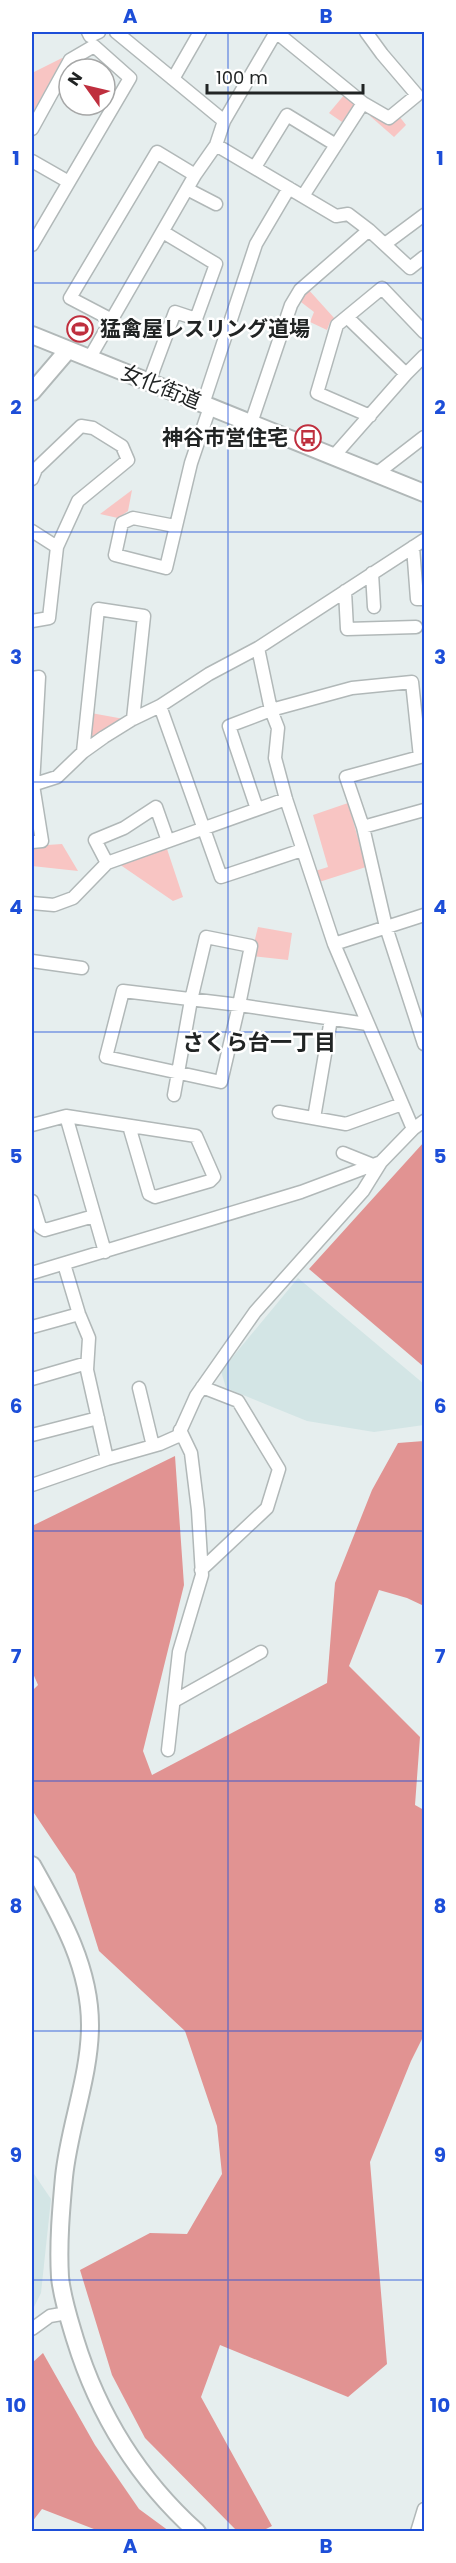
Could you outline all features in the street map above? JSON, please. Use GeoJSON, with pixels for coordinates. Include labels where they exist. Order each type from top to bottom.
{"type":"FeatureCollection","features":[{"type":"Feature","properties":{"kind":"street"},"geometry":{"type":"LineString","coordinates":[[88,32],[90,36],[99,32]]}},
{"type":"Feature","properties":{"kind":"street"},"geometry":{"type":"LineString","coordinates":[[116,32],[224,121]]}},
{"type":"Feature","properties":{"kind":"street"},"geometry":{"type":"LineString","coordinates":[[173,79],[200,32]]}},
{"type":"Feature","properties":{"kind":"street"},"geometry":{"type":"LineString","coordinates":[[89,359],[195,175],[216,145],[224,121],[276,32],[363,103],[389,118],[417,95],[366,32]]}},
{"type":"Feature","properties":{"kind":"street"},"geometry":{"type":"LineString","coordinates":[[32,129],[70,60],[94,46],[130,78],[67,181],[32,245]]}},
{"type":"Feature","properties":{"kind":"street"},"geometry":{"type":"LineString","coordinates":[[303,196],[363,103]]}},
{"type":"Feature","properties":{"kind":"street"},"geometry":{"type":"LineString","coordinates":[[255,167],[287,115],[336,145]]}},
{"type":"Feature","properties":{"kind":"street"},"geometry":{"type":"LineString","coordinates":[[216,145],[336,216],[348,214],[410,268],[424,257]]}},
{"type":"Feature","properties":{"kind":"street"},"geometry":{"type":"LineString","coordinates":[[112,320],[70,298],[157,152],[195,175]]}},
{"type":"Feature","properties":{"kind":"street"},"geometry":{"type":"LineString","coordinates":[[32,161],[67,181]]}},
{"type":"Feature","properties":{"kind":"street"},"geometry":{"type":"LineString","coordinates":[[175,526],[133,518],[122,523],[115,555],[166,568],[191,463],[256,244],[289,188]]}},
{"type":"Feature","properties":{"kind":"street"},"geometry":{"type":"LineString","coordinates":[[187,189],[216,204]]}},
{"type":"Feature","properties":{"kind":"street"},"geometry":{"type":"LineString","coordinates":[[385,244],[424,215]]}},
{"type":"Feature","properties":{"kind":"street"},"geometry":{"type":"LineString","coordinates":[[251,423],[291,305],[300,290],[369,230]]}},
{"type":"Feature","properties":{"kind":"street"},"geometry":{"type":"LineString","coordinates":[[149,382],[175,312],[196,319],[216,264],[163,232]]}},
{"type":"Feature","properties":{"kind":"street"},"geometry":{"type":"LineString","coordinates":[[370,416],[317,393],[337,325],[382,288],[424,332]]}},
{"type":"Feature","properties":{"kind":"street"},"geometry":{"type":"LineString","coordinates":[[347,317],[406,374]]}},
{"type":"Feature","properties":{"kind":"street","name":"女化街道"},"geometry":{"type":"LineString","coordinates":[[32,336],[424,493]]}},
{"type":"Feature","properties":{"kind":"street"},"geometry":{"type":"LineString","coordinates":[[32,392],[68,350]]}},
{"type":"Feature","properties":{"kind":"street"},"geometry":{"type":"LineString","coordinates":[[333,457],[424,356]]}},
{"type":"Feature","properties":{"kind":"street"},"geometry":{"type":"LineString","coordinates":[[32,479],[36,469],[81,426],[93,428],[122,446],[128,460],[78,501],[57,547],[49,618],[32,621]]}},
{"type":"Feature","properties":{"kind":"street"},"geometry":{"type":"LineString","coordinates":[[376,474],[424,437]]}},
{"type":"Feature","properties":{"kind":"street"},"geometry":{"type":"LineString","coordinates":[[32,531],[57,547]]}},
{"type":"Feature","properties":{"kind":"street"},"geometry":{"type":"LineString","coordinates":[[32,785],[57,777],[83,752],[133,719],[160,706],[209,674],[258,648],[424,540]]}},
{"type":"Feature","properties":{"kind":"street"},"geometry":{"type":"LineString","coordinates":[[412,546],[417,599],[424,599]]}},
{"type":"Feature","properties":{"kind":"street"},"geometry":{"type":"LineString","coordinates":[[372,573],[374,607]]}},
{"type":"Feature","properties":{"kind":"street"},"geometry":{"type":"LineString","coordinates":[[345,591],[347,630],[416,627]]}},
{"type":"Feature","properties":{"kind":"street"},"geometry":{"type":"LineString","coordinates":[[83,752],[98,609],[144,616],[133,719]]}},
{"type":"Feature","properties":{"kind":"street"},"geometry":{"type":"LineString","coordinates":[[258,648],[271,710],[278,728],[275,758],[286,799],[334,944],[413,1129]]}},
{"type":"Feature","properties":{"kind":"street"},"geometry":{"type":"LineString","coordinates":[[32,678],[39,677],[33,731],[32,785],[42,842],[32,842]]}},
{"type":"Feature","properties":{"kind":"street"},"geometry":{"type":"LineString","coordinates":[[257,809],[229,726],[271,710],[352,688],[412,682],[420,757],[346,777],[363,827],[386,927],[424,1044]]}},
{"type":"Feature","properties":{"kind":"street"},"geometry":{"type":"LineString","coordinates":[[160,706],[221,877],[303,850]]}},
{"type":"Feature","properties":{"kind":"street"},"geometry":{"type":"LineString","coordinates":[[32,903],[54,905],[73,898],[107,863],[286,799]]}},
{"type":"Feature","properties":{"kind":"street"},"geometry":{"type":"LineString","coordinates":[[107,863],[95,840],[124,828],[156,807],[168,841]]}},
{"type":"Feature","properties":{"kind":"street"},"geometry":{"type":"LineString","coordinates":[[363,827],[424,810]]}},
{"type":"Feature","properties":{"kind":"street"},"geometry":{"type":"LineString","coordinates":[[334,944],[424,915]]}},
{"type":"Feature","properties":{"kind":"street"},"geometry":{"type":"LineString","coordinates":[[174,1095],[177,1072],[191,1000],[206,938],[251,946],[239,1005],[221,1082],[177,1072],[106,1057],[123,991],[191,1000],[239,1005],[367,1024]]}},
{"type":"Feature","properties":{"kind":"street"},"geometry":{"type":"LineString","coordinates":[[32,961],[82,968]]}},
{"type":"Feature","properties":{"kind":"street"},"geometry":{"type":"LineString","coordinates":[[314,1118],[331,1019]]}},
{"type":"Feature","properties":{"kind":"street"},"geometry":{"type":"LineString","coordinates":[[279,1112],[346,1124],[402,1104]]}},
{"type":"Feature","properties":{"kind":"street"},"geometry":{"type":"LineString","coordinates":[[32,1125],[66,1116],[196,1136],[214,1177],[210,1182],[155,1197],[149,1194],[129,1126]]}},
{"type":"Feature","properties":{"kind":"street"},"geometry":{"type":"LineString","coordinates":[[66,1116],[105,1252]]}},
{"type":"Feature","properties":{"kind":"street"},"geometry":{"type":"LineString","coordinates":[[32,1485],[178,1436],[202,1387],[255,1312],[363,1191],[377,1164],[424,1121]]}},
{"type":"Feature","properties":{"kind":"street"},"geometry":{"type":"LineString","coordinates":[[344,1153],[377,1164]]}},
{"type":"Feature","properties":{"kind":"street"},"geometry":{"type":"LineString","coordinates":[[32,1273],[301,1192],[377,1164]]}},
{"type":"Feature","properties":{"kind":"street"},"geometry":{"type":"LineString","coordinates":[[32,1202],[40,1227],[45,1230],[94,1216]]}},
{"type":"Feature","properties":{"kind":"street"},"geometry":{"type":"LineString","coordinates":[[64,1264],[89,1338],[87,1363],[107,1459]]}},
{"type":"Feature","properties":{"kind":"street"},"geometry":{"type":"LineString","coordinates":[[32,1327],[79,1314]]}},
{"type":"Feature","properties":{"kind":"street"},"geometry":{"type":"LineString","coordinates":[[32,1379],[87,1363]]}},
{"type":"Feature","properties":{"kind":"street"},"geometry":{"type":"LineString","coordinates":[[201,1570],[267,1508],[279,1469],[238,1401],[202,1387]]}},
{"type":"Feature","properties":{"kind":"street"},"geometry":{"type":"LineString","coordinates":[[139,1388],[153,1446]]}},
{"type":"Feature","properties":{"kind":"street"},"geometry":{"type":"LineString","coordinates":[[32,1435],[98,1418]]}},
{"type":"Feature","properties":{"kind":"street"},"geometry":{"type":"LineString","coordinates":[[168,1750],[179,1652],[201,1570],[198,1510],[191,1453],[180,1430]]}},
{"type":"Feature","properties":{"kind":"street"},"geometry":{"type":"LineString","coordinates":[[174,1701],[261,1652]]}},
{"type":"Feature","properties":{"kind":"street"},"geometry":{"type":"LineString","coordinates":[[32,1865],[63,1920],[80,1962],[88,1999],[90,2026],[64,2175],[60,2233],[60,2278],[67,2313],[82,2362],[108,2421],[128,2454],[172,2509],[197,2532]]}},
{"type":"Feature","properties":{"kind":"street"},"geometry":{"type":"LineString","coordinates":[[32,2329],[50,2316],[67,2313]]}},
{"type":"Feature","properties":{"kind":"street"},"geometry":{"type":"LineString","coordinates":[[417,2532],[424,2509]]}},
{"type":"Feature","properties":{"kind":"shaded area"},"geometry":{"type":"Polygon","coordinates":[[[57,61],[57,69],[32,114],[32,73],[57,61]]]}},
{"type":"Feature","properties":{"kind":"shaded area"},"geometry":{"type":"Polygon","coordinates":[[[345,94],[353,100],[354,104],[342,122],[329,113],[345,94]]]}},
{"type":"Feature","properties":{"kind":"shaded area"},"geometry":{"type":"Polygon","coordinates":[[[372,114],[399,116],[406,125],[394,137],[370,116],[372,114]]]}},
{"type":"Feature","properties":{"kind":"shaded area"},"geometry":{"type":"Polygon","coordinates":[[[307,288],[335,319],[330,322],[327,330],[310,322],[314,312],[297,299],[307,288]]]}},
{"type":"Feature","properties":{"kind":"shaded area"},"geometry":{"type":"Polygon","coordinates":[[[132,490],[128,511],[118,518],[100,514],[132,490]]]}},
{"type":"Feature","properties":{"kind":"shaded area"},"geometry":{"type":"Polygon","coordinates":[[[91,713],[124,719],[92,740],[87,739],[91,713]]]}},
{"type":"Feature","properties":{"kind":"shaded area"},"geometry":{"type":"Polygon","coordinates":[[[348,803],[366,867],[316,883],[312,872],[328,867],[313,815],[348,803]]]}},
{"type":"Feature","properties":{"kind":"shaded area"},"geometry":{"type":"Polygon","coordinates":[[[62,844],[78,871],[32,866],[32,846],[62,844]]]}},
{"type":"Feature","properties":{"kind":"shaded area"},"geometry":{"type":"Polygon","coordinates":[[[167,849],[183,897],[173,901],[119,864],[167,849]]]}},
{"type":"Feature","properties":{"kind":"shaded area"},"geometry":{"type":"Polygon","coordinates":[[[258,927],[292,933],[288,960],[251,956],[258,927]]]}},
{"type":"Feature","properties":{"kind":"shaded area"},"geometry":{"type":"Polygon","coordinates":[[[424,1142],[424,1367],[309,1269],[424,1142]]]}},
{"type":"Feature","properties":{"kind":"shaded area"},"geometry":{"type":"Polygon","coordinates":[[[298,1278],[424,1384],[424,1425],[374,1432],[307,1421],[226,1388],[221,1371],[298,1278]]]}},
{"type":"Feature","properties":{"kind":"shaded area"},"geometry":{"type":"Polygon","coordinates":[[[424,1441],[424,1606],[407,1598],[379,1590],[349,1666],[420,1737],[415,1805],[424,1810],[424,2035],[370,2162],[387,2364],[348,2397],[220,2345],[201,2397],[272,2526],[262,2531],[237,2531],[145,2438],[112,2375],[80,2270],[150,2233],[187,2234],[222,2174],[217,2126],[185,2031],[99,1951],[75,1874],[32,1810],[32,1691],[38,1685],[32,1671],[32,1526],[175,1456],[184,1585],[143,1751],[152,1775],[327,1683],[335,1583],[372,1490],[398,1443],[424,1441]]]}},
{"type":"Feature","properties":{"kind":"shaded area"},"geometry":{"type":"Polygon","coordinates":[[[32,2171],[51,2199],[41,2293],[32,2311],[32,2171]]]}},
{"type":"Feature","properties":{"kind":"shaded area"},"geometry":{"type":"Polygon","coordinates":[[[43,2353],[95,2445],[139,2509],[169,2531],[99,2531],[42,2509],[32,2522],[32,2363],[43,2353]]]}},
{"type":"Feature","properties":{"kind":"place","name":"猛禽屋レスリング道場"},"geometry":{"type":"Point","coordinates":[80,329]}},
{"type":"Feature","properties":{"kind":"place","name":"神谷市営住宅"},"geometry":{"type":"Point","coordinates":[308,438]}},
{"type":"Feature","properties":{"kind":"district","name":"さくら台一丁目"},"geometry":{"type":"Point","coordinates":[259,1042]}}]}
